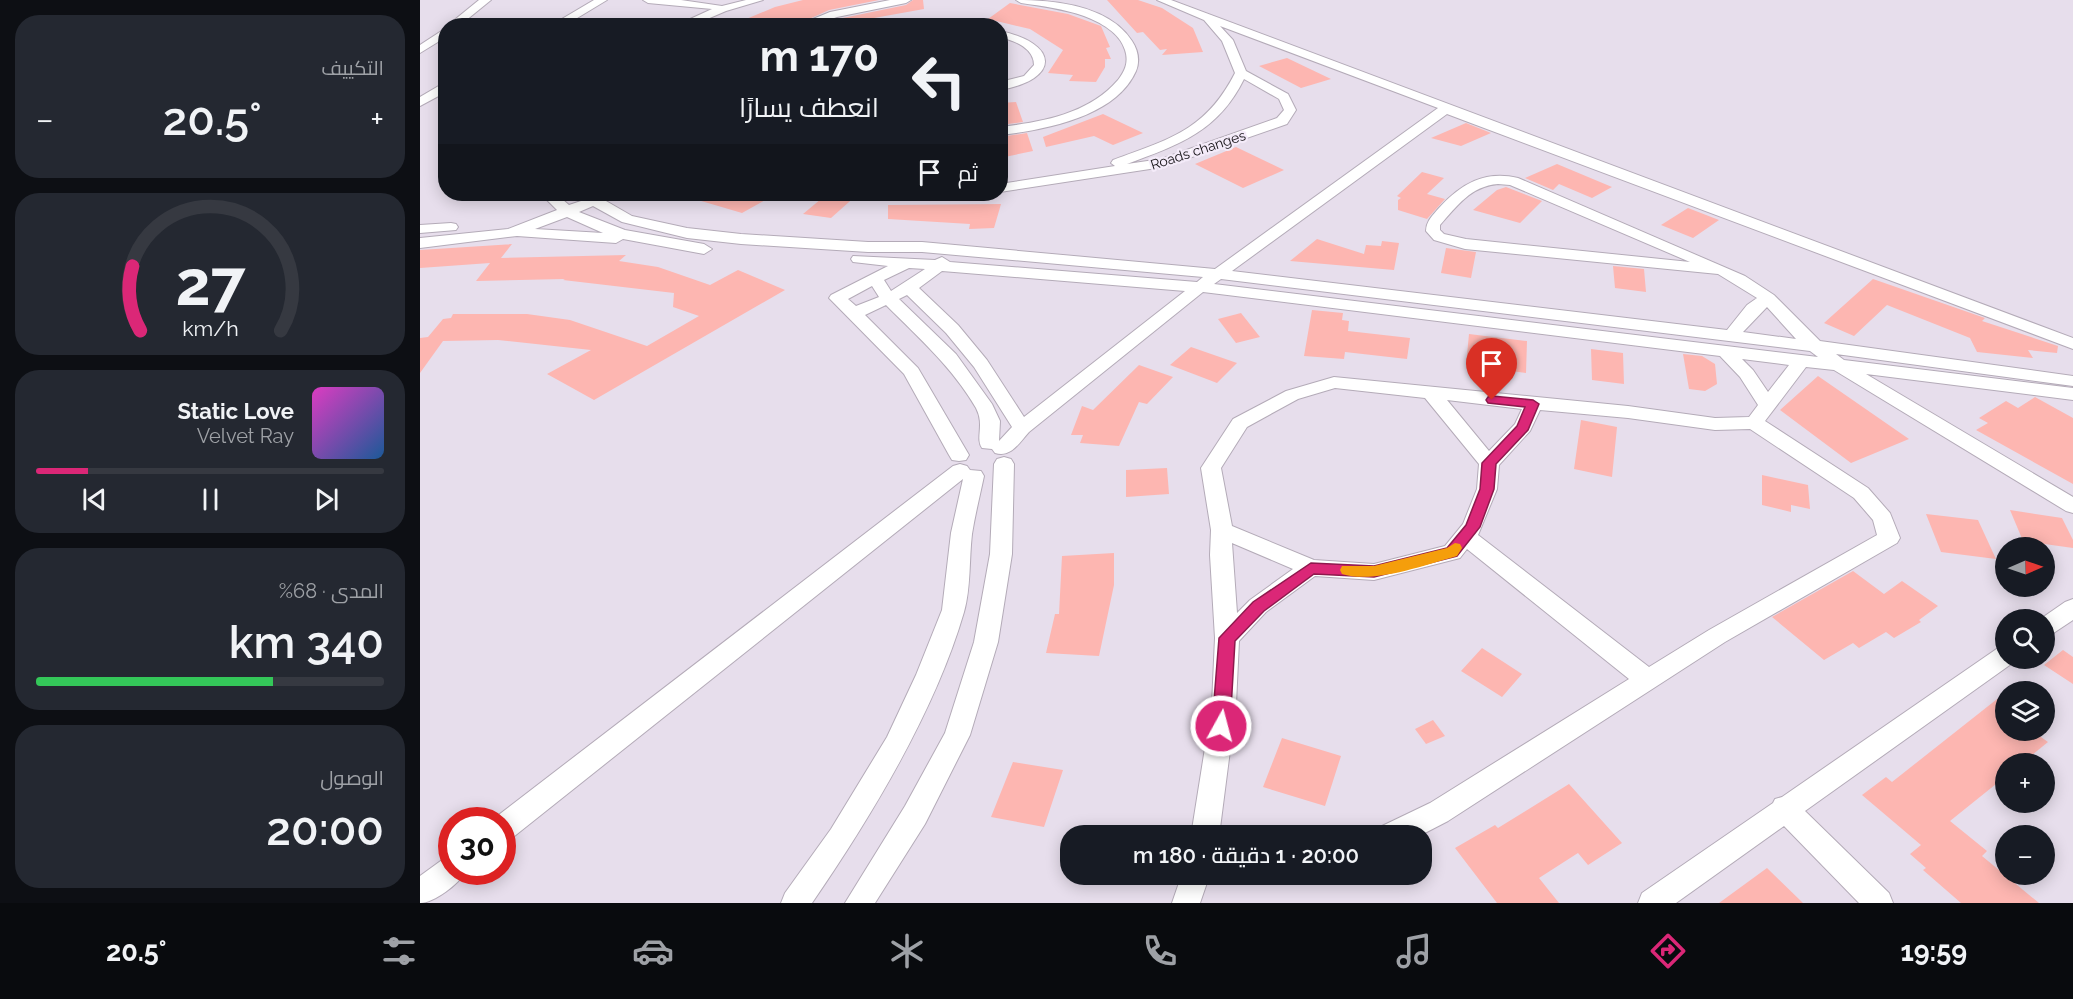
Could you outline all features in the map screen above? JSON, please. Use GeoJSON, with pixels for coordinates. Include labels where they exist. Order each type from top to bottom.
{"type":"FeatureCollection","features":[{"type":"Feature","properties":{"kind":"street"},"geometry":{"type":"LineString","coordinates":[[462,18],[486,0]]}},
{"type":"Feature","properties":{"kind":"street"},"geometry":{"type":"LineString","coordinates":[[569,18],[602,0]]}},
{"type":"Feature","properties":{"kind":"street"},"geometry":{"type":"LineString","coordinates":[[648,0],[717,8],[730,0]]}},
{"type":"Feature","properties":{"kind":"street"},"geometry":{"type":"LineString","coordinates":[[691,18],[717,8],[758,0]]}},
{"type":"Feature","properties":{"kind":"street"},"geometry":{"type":"LineString","coordinates":[[718,18],[774,0]]}},
{"type":"Feature","properties":{"kind":"street"},"geometry":{"type":"LineString","coordinates":[[823,18],[906,0]]}},
{"type":"Feature","properties":{"kind":"street"},"geometry":{"type":"LineString","coordinates":[[1008,130],[1032,127],[1068,117],[1101,102],[1118,89],[1130,72],[1134,59],[1131,48],[1120,33],[1099,20],[1078,11],[1021,0]]}},
{"type":"Feature","properties":{"kind":"street"},"geometry":{"type":"LineString","coordinates":[[1162,0],[2073,344]]}},
{"type":"Feature","properties":{"kind":"street"},"geometry":{"type":"LineString","coordinates":[[1085,175],[1187,136],[1214,117],[1226,104],[1241,73],[1227,40],[1204,15]]}},
{"type":"Feature","properties":{"kind":"street"},"geometry":{"type":"LineString","coordinates":[[420,50],[438,37]]}},
{"type":"Feature","properties":{"kind":"street"},"geometry":{"type":"LineString","coordinates":[[1008,37],[1032,48],[1038,54],[1040,63],[1037,72],[1028,78],[1008,84]]}},
{"type":"Feature","properties":{"kind":"street","name":"Roads changes"},"geometry":{"type":"LineString","coordinates":[[1008,187],[1141,168],[1184,157],[1268,127],[1287,115],[1290,110],[1284,97],[1241,73]]}},
{"type":"Feature","properties":{"kind":"street"},"geometry":{"type":"LineString","coordinates":[[420,102],[438,92]]}},
{"type":"Feature","properties":{"kind":"street"},"geometry":{"type":"LineString","coordinates":[[922,247],[907,262],[876,280],[837,298],[912,372],[965,467],[991,473],[998,452],[1022,428],[1200,287],[1415,129],[1446,109]]}},
{"type":"Feature","properties":{"kind":"street"},"geometry":{"type":"LineString","coordinates":[[1722,270],[1465,244],[1439,237],[1433,231],[1433,224],[1468,187],[1481,180],[1496,178],[1513,181],[1722,270],[1750,284],[1767,298],[1788,322],[1841,367],[2073,506]]}},
{"type":"Feature","properties":{"kind":"street"},"geometry":{"type":"LineString","coordinates":[[420,229],[486,225],[512,220],[537,210],[549,201]]}},
{"type":"Feature","properties":{"kind":"street"},"geometry":{"type":"LineString","coordinates":[[559,201],[567,213],[636,238]]}},
{"type":"Feature","properties":{"kind":"street"},"geometry":{"type":"LineString","coordinates":[[511,233],[567,213],[585,201]]}},
{"type":"Feature","properties":{"kind":"street"},"geometry":{"type":"LineString","coordinates":[[596,201],[610,211],[637,222],[687,233],[856,247],[922,247],[1219,274],[1729,345],[1800,362],[2073,394]]}},
{"type":"Feature","properties":{"kind":"street"},"geometry":{"type":"LineString","coordinates":[[420,243],[511,233],[636,238],[704,249],[907,262],[1200,287],[1729,345],[1815,346],[2073,381]]}},
{"type":"Feature","properties":{"kind":"street"},"geometry":{"type":"LineString","coordinates":[[854,313],[908,287],[937,266],[952,251]]}},
{"type":"Feature","properties":{"kind":"street"},"geometry":{"type":"LineString","coordinates":[[860,903],[915,815],[957,735],[986,642],[1002,554],[998,452],[991,421],[956,367],[888,298],[876,280]]}},
{"type":"Feature","properties":{"kind":"street"},"geometry":{"type":"LineString","coordinates":[[908,287],[952,329],[981,364],[1022,428]]}},
{"type":"Feature","properties":{"kind":"street"},"geometry":{"type":"LineString","coordinates":[[1729,345],[1753,309],[1767,298]]}},
{"type":"Feature","properties":{"kind":"street"},"geometry":{"type":"LineString","coordinates":[[1413,825],[1439,813],[1717,636],[1889,538],[1882,518],[1861,493],[1760,414],[1747,374],[1729,345]]}},
{"type":"Feature","properties":{"kind":"street"},"geometry":{"type":"LineString","coordinates":[[1207,825],[1224,704],[1227,638],[1221,555],[1222,530],[1211,468],[1240,423],[1292,394],[1334,382],[1628,412],[1715,424],[1760,414],[1800,362]]}},
{"type":"Feature","properties":{"kind":"street"},"geometry":{"type":"LineString","coordinates":[[1431,393],[1489,463]]}},
{"type":"Feature","properties":{"kind":"street"},"geometry":{"type":"LineString","coordinates":[[1222,530],[1311,568],[1374,572],[1452,552],[1472,527],[1487,489],[1489,463],[1523,427],[1533,404]]}},
{"type":"Feature","properties":{"kind":"street"},"geometry":{"type":"LineString","coordinates":[[795,903],[841,838],[896,744],[928,675],[953,610],[962,534],[965,467],[972,446],[998,452]]}},
{"type":"Feature","properties":{"kind":"street"},"geometry":{"type":"LineString","coordinates":[[516,818],[965,467]]}},
{"type":"Feature","properties":{"kind":"street"},"geometry":{"type":"LineString","coordinates":[[1465,536],[1648,680]]}},
{"type":"Feature","properties":{"kind":"street"},"geometry":{"type":"LineString","coordinates":[[1227,638],[1258,606],[1311,568]]}},
{"type":"Feature","properties":{"kind":"street"},"geometry":{"type":"LineString","coordinates":[[2055,620],[2073,608]]}},
{"type":"Feature","properties":{"kind":"street"},"geometry":{"type":"LineString","coordinates":[[1652,903],[1784,808],[1995,663]]}},
{"type":"Feature","properties":{"kind":"street"},"geometry":{"type":"LineString","coordinates":[[1784,808],[1879,903]]}},
{"type":"Feature","properties":{"kind":"street"},"geometry":{"type":"LineString","coordinates":[[420,893],[438,879]]}},
{"type":"Feature","properties":{"kind":"street"},"geometry":{"type":"LineString","coordinates":[[1186,903],[1192,885]]}},
{"type":"Feature","properties":{"kind":"building"},"geometry":{"type":"Polygon","coordinates":[[[803,0],[879,0],[829,10],[812,18],[749,18],[775,7],[803,0]]]}},
{"type":"Feature","properties":{"kind":"building"},"geometry":{"type":"Polygon","coordinates":[[[913,0],[923,0],[924,9],[874,18],[843,18],[906,5],[913,0]]]}},
{"type":"Feature","properties":{"kind":"building"},"geometry":{"type":"Polygon","coordinates":[[[1107,0],[1138,0],[1162,8],[1193,28],[1203,52],[1162,55],[1167,49],[1160,50],[1143,32],[1137,33],[1107,0]]]}},
{"type":"Feature","properties":{"kind":"building"},"geometry":{"type":"Polygon","coordinates":[[[1010,3],[1068,14],[1101,26],[1110,47],[1106,48],[1111,59],[1105,59],[1105,67],[1096,82],[1069,81],[1073,75],[1048,73],[1063,50],[1030,29],[1008,24],[1008,18],[989,18],[1010,3]]]}},
{"type":"Feature","properties":{"kind":"building"},"geometry":{"type":"Polygon","coordinates":[[[1287,58],[1331,79],[1301,88],[1259,66],[1287,58]]]}},
{"type":"Feature","properties":{"kind":"building"},"geometry":{"type":"Polygon","coordinates":[[[1008,102],[1016,102],[1023,122],[1008,124],[1008,102]]]}},
{"type":"Feature","properties":{"kind":"building"},"geometry":{"type":"Polygon","coordinates":[[[1103,114],[1143,133],[1113,145],[1094,136],[1046,147],[1043,137],[1103,114]]]}},
{"type":"Feature","properties":{"kind":"building"},"geometry":{"type":"Polygon","coordinates":[[[1466,123],[1491,133],[1461,146],[1431,138],[1466,123]]]}},
{"type":"Feature","properties":{"kind":"building"},"geometry":{"type":"Polygon","coordinates":[[[1027,133],[1033,151],[1008,156],[1008,136],[1027,133]]]}},
{"type":"Feature","properties":{"kind":"building"},"geometry":{"type":"Polygon","coordinates":[[[1236,147],[1284,170],[1243,188],[1195,164],[1236,147]]]}},
{"type":"Feature","properties":{"kind":"building"},"geometry":{"type":"Polygon","coordinates":[[[1557,164],[1612,187],[1592,198],[1559,184],[1553,190],[1525,178],[1557,164]]]}},
{"type":"Feature","properties":{"kind":"building"},"geometry":{"type":"Polygon","coordinates":[[[1422,172],[1444,178],[1427,194],[1445,199],[1427,219],[1398,210],[1398,200],[1401,198],[1397,196],[1422,172]]]}},
{"type":"Feature","properties":{"kind":"building"},"geometry":{"type":"Polygon","coordinates":[[[1506,187],[1542,201],[1520,223],[1473,210],[1497,190],[1506,187]]]}},
{"type":"Feature","properties":{"kind":"building"},"geometry":{"type":"Polygon","coordinates":[[[701,201],[763,201],[742,213],[701,201]]]}},
{"type":"Feature","properties":{"kind":"building"},"geometry":{"type":"Polygon","coordinates":[[[819,201],[850,201],[831,218],[803,214],[819,201]]]}},
{"type":"Feature","properties":{"kind":"building"},"geometry":{"type":"Polygon","coordinates":[[[1001,204],[994,228],[969,229],[970,224],[888,219],[888,205],[1001,204]]]}},
{"type":"Feature","properties":{"kind":"building"},"geometry":{"type":"Polygon","coordinates":[[[1688,208],[1719,220],[1693,238],[1661,225],[1688,208]]]}},
{"type":"Feature","properties":{"kind":"building"},"geometry":{"type":"Polygon","coordinates":[[[1317,239],[1364,254],[1366,245],[1381,246],[1382,241],[1399,243],[1394,270],[1290,261],[1317,239]]]}},
{"type":"Feature","properties":{"kind":"building"},"geometry":{"type":"Polygon","coordinates":[[[512,244],[501,258],[626,255],[619,261],[658,267],[710,285],[738,270],[785,290],[594,400],[547,374],[591,350],[498,340],[443,341],[420,373],[420,338],[428,337],[443,319],[451,318],[453,314],[527,314],[570,320],[647,346],[699,316],[673,307],[674,293],[563,280],[565,279],[476,281],[490,263],[420,268],[420,250],[512,244]]]}},
{"type":"Feature","properties":{"kind":"building"},"geometry":{"type":"Polygon","coordinates":[[[1446,248],[1476,252],[1471,278],[1441,273],[1446,248]]]}},
{"type":"Feature","properties":{"kind":"building"},"geometry":{"type":"Polygon","coordinates":[[[1613,266],[1644,269],[1646,292],[1615,288],[1613,266]]]}},
{"type":"Feature","properties":{"kind":"building"},"geometry":{"type":"Polygon","coordinates":[[[1873,279],[1985,318],[1982,321],[2058,346],[2057,353],[2028,350],[2033,358],[1977,352],[1970,338],[1887,305],[1854,336],[1824,323],[1873,279]]]}},
{"type":"Feature","properties":{"kind":"building"},"geometry":{"type":"Polygon","coordinates":[[[1312,310],[1343,313],[1342,320],[1349,321],[1348,331],[1410,338],[1407,359],[1345,352],[1344,359],[1304,356],[1312,310]]]}},
{"type":"Feature","properties":{"kind":"building"},"geometry":{"type":"Polygon","coordinates":[[[1241,313],[1260,337],[1236,343],[1218,319],[1241,313]]]}},
{"type":"Feature","properties":{"kind":"building"},"geometry":{"type":"Polygon","coordinates":[[[1469,334],[1527,341],[1526,373],[1466,365],[1469,334]]]}},
{"type":"Feature","properties":{"kind":"building"},"geometry":{"type":"Polygon","coordinates":[[[1191,347],[1237,363],[1217,383],[1170,365],[1191,347]]]}},
{"type":"Feature","properties":{"kind":"building"},"geometry":{"type":"Polygon","coordinates":[[[1591,349],[1623,353],[1624,384],[1592,380],[1591,349]]]}},
{"type":"Feature","properties":{"kind":"building"},"geometry":{"type":"Polygon","coordinates":[[[1683,354],[1702,356],[1715,364],[1717,384],[1705,391],[1689,389],[1683,354]]]}},
{"type":"Feature","properties":{"kind":"building"},"geometry":{"type":"Polygon","coordinates":[[[1139,365],[1173,377],[1147,404],[1139,402],[1119,446],[1080,443],[1083,435],[1071,435],[1082,406],[1093,410],[1139,365]]]}},
{"type":"Feature","properties":{"kind":"building"},"geometry":{"type":"Polygon","coordinates":[[[1818,376],[1909,439],[1851,463],[1780,410],[1818,376]]]}},
{"type":"Feature","properties":{"kind":"building"},"geometry":{"type":"Polygon","coordinates":[[[2035,397],[2073,418],[2073,484],[1976,430],[1988,423],[1979,418],[2006,401],[2018,408],[2035,397]]]}},
{"type":"Feature","properties":{"kind":"building"},"geometry":{"type":"Polygon","coordinates":[[[1581,420],[1617,427],[1612,477],[1574,469],[1581,420]]]}},
{"type":"Feature","properties":{"kind":"building"},"geometry":{"type":"Polygon","coordinates":[[[1167,468],[1169,494],[1126,497],[1126,470],[1167,468]]]}},
{"type":"Feature","properties":{"kind":"building"},"geometry":{"type":"Polygon","coordinates":[[[1762,475],[1808,485],[1810,509],[1791,505],[1791,512],[1762,505],[1762,475]]]}},
{"type":"Feature","properties":{"kind":"building"},"geometry":{"type":"Polygon","coordinates":[[[2010,510],[2062,518],[2073,540],[2073,548],[2055,545],[2055,537],[2021,537],[2010,510]]]}},
{"type":"Feature","properties":{"kind":"building"},"geometry":{"type":"Polygon","coordinates":[[[1926,514],[1978,520],[1995,559],[1941,552],[1926,514]]]}},
{"type":"Feature","properties":{"kind":"building"},"geometry":{"type":"Polygon","coordinates":[[[1114,553],[1114,585],[1099,656],[1046,653],[1055,614],[1059,614],[1062,556],[1114,553]]]}},
{"type":"Feature","properties":{"kind":"building"},"geometry":{"type":"Polygon","coordinates":[[[1853,571],[1884,594],[1902,581],[1938,606],[1919,620],[1921,622],[1894,638],[1886,632],[1859,648],[1853,643],[1824,660],[1772,617],[1853,571]]]}},
{"type":"Feature","properties":{"kind":"building"},"geometry":{"type":"Polygon","coordinates":[[[1482,648],[1522,674],[1502,697],[1461,671],[1482,648]]]}},
{"type":"Feature","properties":{"kind":"building"},"geometry":{"type":"Polygon","coordinates":[[[2063,650],[2073,657],[2073,684],[2050,669],[2055,669],[2055,656],[2063,650]]]}},
{"type":"Feature","properties":{"kind":"building"},"geometry":{"type":"Polygon","coordinates":[[[1995,701],[1995,741],[2048,742],[2034,753],[1995,753],[1995,785],[1950,821],[1987,851],[1982,856],[1995,867],[1995,885],[2017,885],[2039,903],[1961,903],[1923,870],[1926,868],[1910,854],[1921,845],[1862,795],[1886,777],[1892,782],[1995,701]]]}},
{"type":"Feature","properties":{"kind":"building"},"geometry":{"type":"Polygon","coordinates":[[[1433,720],[1445,736],[1426,744],[1415,729],[1433,720]]]}},
{"type":"Feature","properties":{"kind":"building"},"geometry":{"type":"Polygon","coordinates":[[[1282,738],[1341,756],[1325,806],[1263,787],[1282,738]]]}},
{"type":"Feature","properties":{"kind":"building"},"geometry":{"type":"Polygon","coordinates":[[[1013,762],[1063,770],[1044,827],[991,817],[1013,762]]]}},
{"type":"Feature","properties":{"kind":"building"},"geometry":{"type":"Polygon","coordinates":[[[1569,784],[1622,843],[1588,865],[1578,853],[1539,878],[1559,903],[1497,903],[1455,848],[1495,825],[1498,828],[1569,784]]]}},
{"type":"Feature","properties":{"kind":"building"},"geometry":{"type":"Polygon","coordinates":[[[1767,868],[1803,903],[1719,903],[1767,868]]]}},
{"type":"Feature","properties":{"kind":"slow traffic"},"geometry":{"type":"LineString","coordinates":[[1348,570],[1374,572],[1452,552],[1455,548]]}},
{"type":"Feature","properties":{"kind":"route"},"geometry":{"type":"LineString","coordinates":[[1221,726],[1227,638],[1258,606],[1311,568],[1374,572],[1452,552],[1472,527],[1487,489],[1489,463],[1523,427],[1533,404],[1492,400]]}}]}
